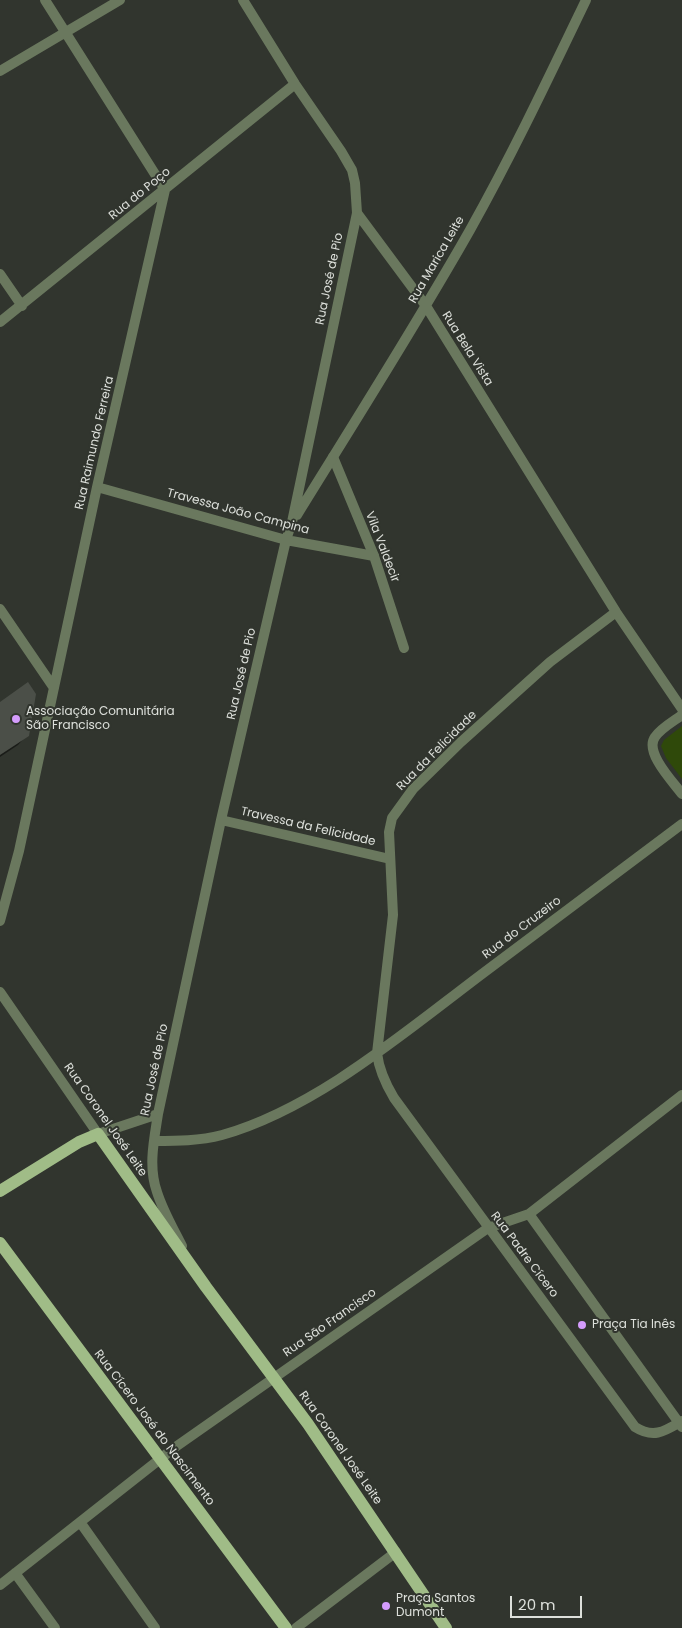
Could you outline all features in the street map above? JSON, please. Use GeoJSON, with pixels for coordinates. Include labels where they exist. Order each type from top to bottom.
{"type":"FeatureCollection","features":[{"type":"Feature","properties":{"kind":"main road"},"geometry":{"type":"LineString","coordinates":[[0,1191],[80,1142],[98,1134]]}},
{"type":"Feature","properties":{"kind":"main road","name":"Rua Coronel José Leite"},"geometry":{"type":"LineString","coordinates":[[98,1134],[206,1287],[313,1432],[446,1628]]}},
{"type":"Feature","properties":{"kind":"main road","name":"Rua Cícero José do Nascimento"},"geometry":{"type":"LineString","coordinates":[[0,1243],[286,1628]]}},
{"type":"Feature","properties":{"kind":"street"},"geometry":{"type":"LineString","coordinates":[[45,0],[165,190]]}},
{"type":"Feature","properties":{"kind":"street"},"geometry":{"type":"LineString","coordinates":[[0,71],[120,0]]}},
{"type":"Feature","properties":{"kind":"street"},"geometry":{"type":"LineString","coordinates":[[244,0],[295,84],[352,170],[355,183],[356,213]]}},
{"type":"Feature","properties":{"kind":"street","name":"Rua Marica Leite"},"geometry":{"type":"LineString","coordinates":[[292,522],[426,306],[471,228],[527,121],[586,0]]}},
{"type":"Feature","properties":{"kind":"street","name":"Rua do Poço"},"geometry":{"type":"LineString","coordinates":[[0,322],[295,84]]}},
{"type":"Feature","properties":{"kind":"street","name":"Rua Raimundo Ferreira"},"geometry":{"type":"LineString","coordinates":[[0,920],[19,851],[97,487],[165,190]]}},
{"type":"Feature","properties":{"kind":"street","name":"Rua Bela Vista"},"geometry":{"type":"LineString","coordinates":[[356,213],[426,306],[616,612],[682,709]]}},
{"type":"Feature","properties":{"kind":"street","name":"Rua José de Pio"},"geometry":{"type":"LineString","coordinates":[[154,1141],[158,1114],[221,820],[286,540],[292,522],[356,213]]}},
{"type":"Feature","properties":{"kind":"street"},"geometry":{"type":"LineString","coordinates":[[0,274],[22,306]]}},
{"type":"Feature","properties":{"kind":"street","name":"Vila Valdecir"},"geometry":{"type":"LineString","coordinates":[[333,457],[374,556],[404,648]]}},
{"type":"Feature","properties":{"kind":"street","name":"Travessa João Campina"},"geometry":{"type":"LineString","coordinates":[[97,487],[286,540],[374,556]]}},
{"type":"Feature","properties":{"kind":"street"},"geometry":{"type":"LineString","coordinates":[[0,609],[54,688]]}},
{"type":"Feature","properties":{"kind":"street","name":"Rua da Felicidade"},"geometry":{"type":"LineString","coordinates":[[377,1053],[391,946],[393,915],[389,832],[392,818],[413,789],[461,742],[550,662],[616,612]]}},
{"type":"Feature","properties":{"kind":"street"},"geometry":{"type":"LineString","coordinates":[[0,628],[9,622]]}},
{"type":"Feature","properties":{"kind":"street"},"geometry":{"type":"LineString","coordinates":[[682,715],[657,734],[652,743],[652,751],[682,794]]}},
{"type":"Feature","properties":{"kind":"street","name":"Travessa da Felicidade"},"geometry":{"type":"LineString","coordinates":[[221,820],[390,859]]}},
{"type":"Feature","properties":{"kind":"street","name":"Rua do Cruzeiro"},"geometry":{"type":"LineString","coordinates":[[154,1141],[202,1139],[244,1128],[300,1102],[377,1053],[682,824]]}},
{"type":"Feature","properties":{"kind":"street","name":"Rua Coronel José Leite"},"geometry":{"type":"LineString","coordinates":[[0,992],[98,1134]]}},
{"type":"Feature","properties":{"kind":"street","name":"Rua Padre Cícero"},"geometry":{"type":"LineString","coordinates":[[377,1053],[379,1068],[394,1098],[635,1427],[642,1432],[657,1434],[681,1423],[529,1214]]}},
{"type":"Feature","properties":{"kind":"street","name":"Rua São Francisco"},"geometry":{"type":"LineString","coordinates":[[0,1585],[160,1459],[488,1228],[529,1214],[682,1094]]}},
{"type":"Feature","properties":{"kind":"street"},"geometry":{"type":"LineString","coordinates":[[98,1134],[158,1114]]}},
{"type":"Feature","properties":{"kind":"street","name":"Rua Coronel José Leite"},"geometry":{"type":"LineString","coordinates":[[154,1141],[152,1168],[156,1191],[175,1232],[206,1287]]}},
{"type":"Feature","properties":{"kind":"street"},"geometry":{"type":"LineString","coordinates":[[80,1522],[155,1628]]}},
{"type":"Feature","properties":{"kind":"street"},"geometry":{"type":"LineString","coordinates":[[296,1628],[396,1552]]}},
{"type":"Feature","properties":{"kind":"street"},"geometry":{"type":"LineString","coordinates":[[15,1573],[56,1628]]}},
{"type":"Feature","properties":{"kind":"green space"},"geometry":{"type":"Polygon","coordinates":[[[682,726],[682,779],[666,758],[661,746],[664,740],[682,726]]]}},
{"type":"Feature","properties":{"kind":"building","name":"Associação Comunitária São Francisco"},"geometry":{"type":"Polygon","coordinates":[[[28,682],[36,694],[29,736],[0,755],[0,702],[28,682]]]}},
{"type":"Feature","properties":{"kind":"place","name":"Associação Comunitária São Francisco"},"geometry":{"type":"Point","coordinates":[16,719]}},
{"type":"Feature","properties":{"kind":"place","name":"Praça Tia Inês"},"geometry":{"type":"Point","coordinates":[582,1325]}},
{"type":"Feature","properties":{"kind":"place","name":"Praça Santos Dumont"},"geometry":{"type":"Point","coordinates":[386,1606]}}]}
